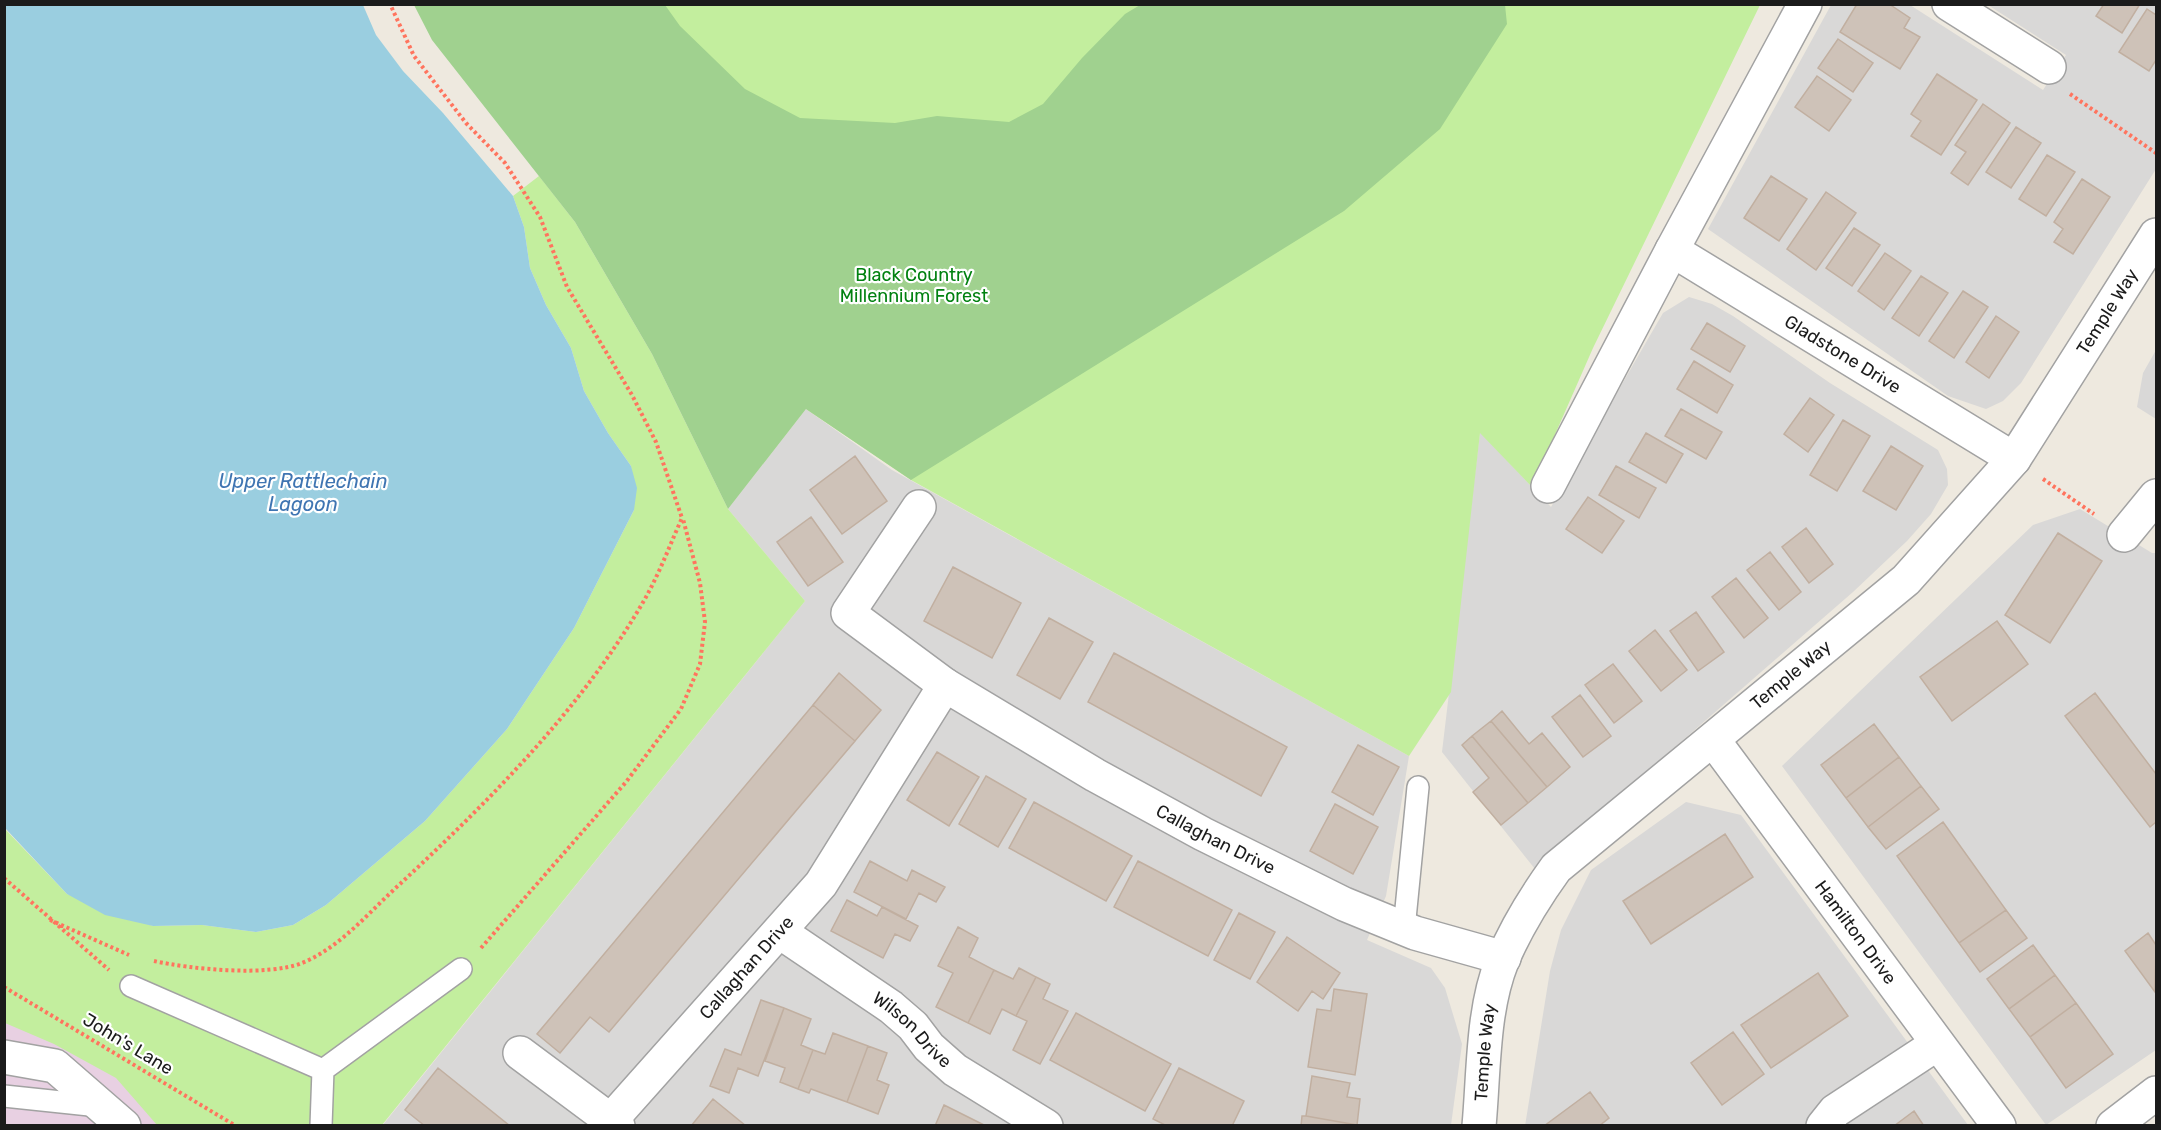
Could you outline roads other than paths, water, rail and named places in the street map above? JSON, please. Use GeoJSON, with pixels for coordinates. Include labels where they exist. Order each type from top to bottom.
{"type":"FeatureCollection","features":[{"type":"Feature","properties":{"kind":"street"},"geometry":{"type":"LineString","coordinates":[[1548,486],[1805,4]]}},
{"type":"Feature","properties":{"kind":"street"},"geometry":{"type":"LineString","coordinates":[[1949,4],[2049,67]]}},
{"type":"Feature","properties":{"kind":"street","name":"Temple Way"},"geometry":{"type":"LineString","coordinates":[[1479,1125],[1489,1016],[1504,958],[1531,903],[1556,868],[1714,741],[1906,580],[2014,459],[2157,235]]}},
{"type":"Feature","properties":{"kind":"street","name":"Gladstone Drive"},"geometry":{"type":"LineString","coordinates":[[1672,250],[2014,459]]}},
{"type":"Feature","properties":{"kind":"street"},"geometry":{"type":"LineString","coordinates":[[2124,535],[2157,496]]}},
{"type":"Feature","properties":{"kind":"street","name":"Callaghan Drive"},"geometry":{"type":"LineString","coordinates":[[919,507],[848,613],[945,685],[1095,775],[1203,834],[1344,904],[1404,929],[1504,958]]}},
{"type":"Feature","properties":{"kind":"street","name":"Callaghan Drive"},"geometry":{"type":"LineString","coordinates":[[520,1053],[614,1123],[821,884],[945,685]]}},
{"type":"Feature","properties":{"kind":"street","name":"Hamilton Drive"},"geometry":{"type":"LineString","coordinates":[[1714,741],[1999,1125]]}},
{"type":"Feature","properties":{"kind":"street","name":"Wilson Drive"},"geometry":{"type":"LineString","coordinates":[[780,932],[891,1007],[913,1026],[929,1047],[955,1070],[1046,1125]]}},
{"type":"Feature","properties":{"kind":"street"},"geometry":{"type":"LineString","coordinates":[[1823,1125],[1835,1111],[1937,1044]]}},
{"type":"Feature","properties":{"kind":"street"},"geometry":{"type":"LineString","coordinates":[[4,1057],[55,1066],[113,1116]]}},
{"type":"Feature","properties":{"kind":"street"},"geometry":{"type":"LineString","coordinates":[[2113,1125],[2157,1094]]}},
{"type":"Feature","properties":{"kind":"lane"},"geometry":{"type":"LineString","coordinates":[[1404,929],[1418,787]]}},
{"type":"Feature","properties":{"kind":"lane"},"geometry":{"type":"LineString","coordinates":[[323,1070],[461,969]]}},
{"type":"Feature","properties":{"kind":"lane"},"geometry":{"type":"LineString","coordinates":[[131,986],[323,1070]]}},
{"type":"Feature","properties":{"kind":"lane"},"geometry":{"type":"LineString","coordinates":[[321,1125],[323,1070]]}},
{"type":"Feature","properties":{"kind":"lane"},"geometry":{"type":"LineString","coordinates":[[4,1096],[113,1116]]}},
{"type":"Feature","properties":{"kind":"water","name":"Upper Rattlechain Lagoon"},"geometry":{"type":"Polygon","coordinates":[[[5,4],[363,5],[376,35],[403,71],[443,113],[513,196],[524,227],[530,268],[546,305],[571,348],[584,391],[608,433],[631,466],[637,488],[634,510],[574,628],[507,729],[425,821],[326,905],[293,925],[256,932],[202,925],[153,926],[105,915],[67,894],[5,828],[5,4]]]}},
{"type":"Feature","properties":{"kind":"park label","name":"Black Country Millennium Forest"},"geometry":{"type":"Point","coordinates":[914,285]}}]}
